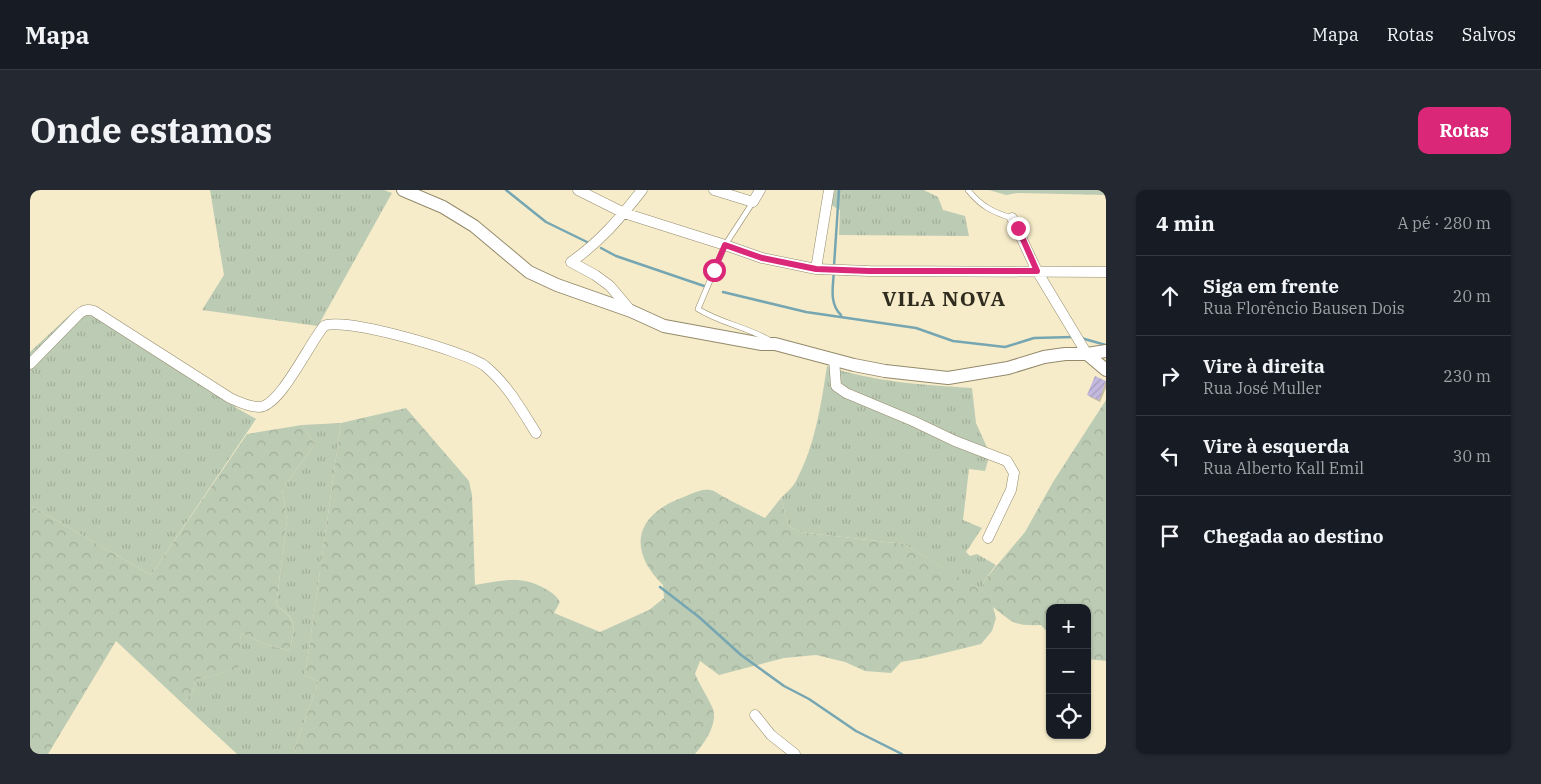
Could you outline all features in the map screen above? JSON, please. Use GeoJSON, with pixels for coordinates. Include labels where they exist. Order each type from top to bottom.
{"type":"FeatureCollection","features":[{"type":"Feature","properties":{"kind":"street"},"geometry":{"type":"LineString","coordinates":[[403,190],[444,207],[474,226],[528,272],[557,285],[631,311],[664,326],[762,344],[775,344],[885,370],[948,378],[1008,368],[1058,355],[1106,351]]}},
{"type":"Feature","properties":{"kind":"street"},"geometry":{"type":"LineString","coordinates":[[578,190],[624,213],[762,258],[816,269],[1106,272]]}},
{"type":"Feature","properties":{"kind":"street"},"geometry":{"type":"LineString","coordinates":[[631,311],[610,286],[595,275],[571,262],[591,248],[624,213],[642,190]]}},
{"type":"Feature","properties":{"kind":"street"},"geometry":{"type":"LineString","coordinates":[[714,190],[754,202],[760,190]]}},
{"type":"Feature","properties":{"kind":"street"},"geometry":{"type":"LineString","coordinates":[[816,269],[829,190]]}},
{"type":"Feature","properties":{"kind":"street"},"geometry":{"type":"LineString","coordinates":[[1012,218],[1037,271],[1087,354],[1106,370]]}},
{"type":"Feature","properties":{"kind":"street"},"geometry":{"type":"LineString","coordinates":[[30,364],[77,316],[88,309],[230,398],[261,408],[270,404],[285,387],[324,326],[335,324],[377,330],[473,359],[484,365],[513,396],[536,433]]}},
{"type":"Feature","properties":{"kind":"street"},"geometry":{"type":"LineString","coordinates":[[834,359],[836,386],[846,393],[955,441],[1007,461],[1014,473],[1011,490],[988,538]]}},
{"type":"Feature","properties":{"kind":"street"},"geometry":{"type":"LineString","coordinates":[[754,715],[771,735],[795,754]]}},
{"type":"Feature","properties":{"kind":"lane"},"geometry":{"type":"LineString","coordinates":[[968,190],[979,203],[995,213],[1012,218]]}},
{"type":"Feature","properties":{"kind":"lane"},"geometry":{"type":"LineString","coordinates":[[754,202],[725,245],[698,309],[710,317],[760,334],[775,344]]}},
{"type":"Feature","properties":{"kind":"green space"},"geometry":{"type":"Polygon","coordinates":[[[210,190],[384,190],[392,193],[318,326],[202,310],[224,275],[210,190]]]}},
{"type":"Feature","properties":{"kind":"green space"},"geometry":{"type":"Polygon","coordinates":[[[835,190],[924,190],[938,197],[943,210],[965,216],[969,236],[839,235],[840,210],[831,205],[835,190]]]}},
{"type":"Feature","properties":{"kind":"green space"},"geometry":{"type":"Polygon","coordinates":[[[989,190],[1106,190],[1106,195],[1017,193],[1006,195],[989,190]]]}},
{"type":"Feature","properties":{"kind":"green space"},"geometry":{"type":"Polygon","coordinates":[[[84,306],[236,396],[235,407],[256,419],[151,575],[30,505],[30,352],[74,311],[84,306]]]}},
{"type":"Feature","properties":{"kind":"green space"},"geometry":{"type":"Polygon","coordinates":[[[827,366],[880,379],[972,388],[976,423],[990,454],[985,471],[969,469],[963,520],[982,528],[966,552],[970,556],[977,554],[996,565],[983,582],[988,595],[904,544],[799,532],[788,525],[781,498],[795,483],[803,468],[813,440],[827,366]]]}},
{"type":"Feature","properties":{"kind":"green space"},"geometry":{"type":"Polygon","coordinates":[[[1106,400],[1106,661],[1091,659],[1091,604],[1046,604],[1046,631],[1041,625],[1025,625],[1014,622],[993,607],[996,618],[992,631],[981,644],[901,662],[891,673],[865,671],[845,662],[816,655],[784,658],[719,675],[700,661],[695,674],[713,709],[714,721],[709,733],[695,754],[297,754],[294,750],[319,681],[305,676],[341,423],[406,408],[469,481],[472,495],[475,585],[509,580],[534,583],[550,591],[560,602],[554,613],[600,632],[649,610],[664,598],[663,585],[644,560],[641,536],[645,524],[653,514],[665,506],[703,490],[713,491],[765,518],[781,498],[788,525],[799,532],[904,544],[987,594],[983,582],[1025,532],[1053,482],[1106,400]]]}},
{"type":"Feature","properties":{"kind":"green space"},"geometry":{"type":"Polygon","coordinates":[[[341,423],[305,676],[319,681],[294,750],[297,754],[237,754],[182,703],[193,693],[195,680],[237,669],[241,633],[262,643],[289,651],[294,630],[292,620],[289,615],[276,606],[287,520],[282,489],[315,444],[302,425],[341,423]]]}},
{"type":"Feature","properties":{"kind":"green space"},"geometry":{"type":"Polygon","coordinates":[[[302,425],[315,444],[282,489],[287,520],[276,606],[292,620],[294,630],[289,651],[262,643],[241,633],[238,669],[195,680],[193,693],[182,703],[116,641],[48,754],[30,754],[30,505],[151,575],[247,434],[302,425]]]}},
{"type":"Feature","properties":{"kind":"building"},"geometry":{"type":"Polygon","coordinates":[[[1095,376],[1106,381],[1099,400],[1087,395],[1095,376]]]}},
{"type":"Feature","properties":{"kind":"waterway"},"geometry":{"type":"LineString","coordinates":[[506,190],[546,222],[587,242]]}},
{"type":"Feature","properties":{"kind":"waterway"},"geometry":{"type":"LineString","coordinates":[[834,266],[839,190]]}},
{"type":"Feature","properties":{"kind":"waterway"},"geometry":{"type":"LineString","coordinates":[[601,248],[616,256],[707,287]]}},
{"type":"Feature","properties":{"kind":"waterway"},"geometry":{"type":"LineString","coordinates":[[834,271],[833,300],[837,311],[841,315]]}},
{"type":"Feature","properties":{"kind":"waterway"},"geometry":{"type":"LineString","coordinates":[[723,292],[806,312],[916,328],[953,341],[1005,347],[1034,338],[1073,337]]}},
{"type":"Feature","properties":{"kind":"waterway"},"geometry":{"type":"LineString","coordinates":[[1081,338],[1106,345]]}},
{"type":"Feature","properties":{"kind":"waterway"},"geometry":{"type":"LineString","coordinates":[[660,587],[699,617],[741,655],[784,686],[809,699],[856,731],[902,754]]}},
{"type":"Feature","properties":{"kind":"district","name":"VILA NOVA"},"geometry":{"type":"Point","coordinates":[944,299]}},
{"type":"Feature","properties":{"kind":"route"},"geometry":{"type":"LineString","coordinates":[[714,270],[725,245],[762,258],[816,269],[869,271],[1037,271],[1018,228]]}}]}
